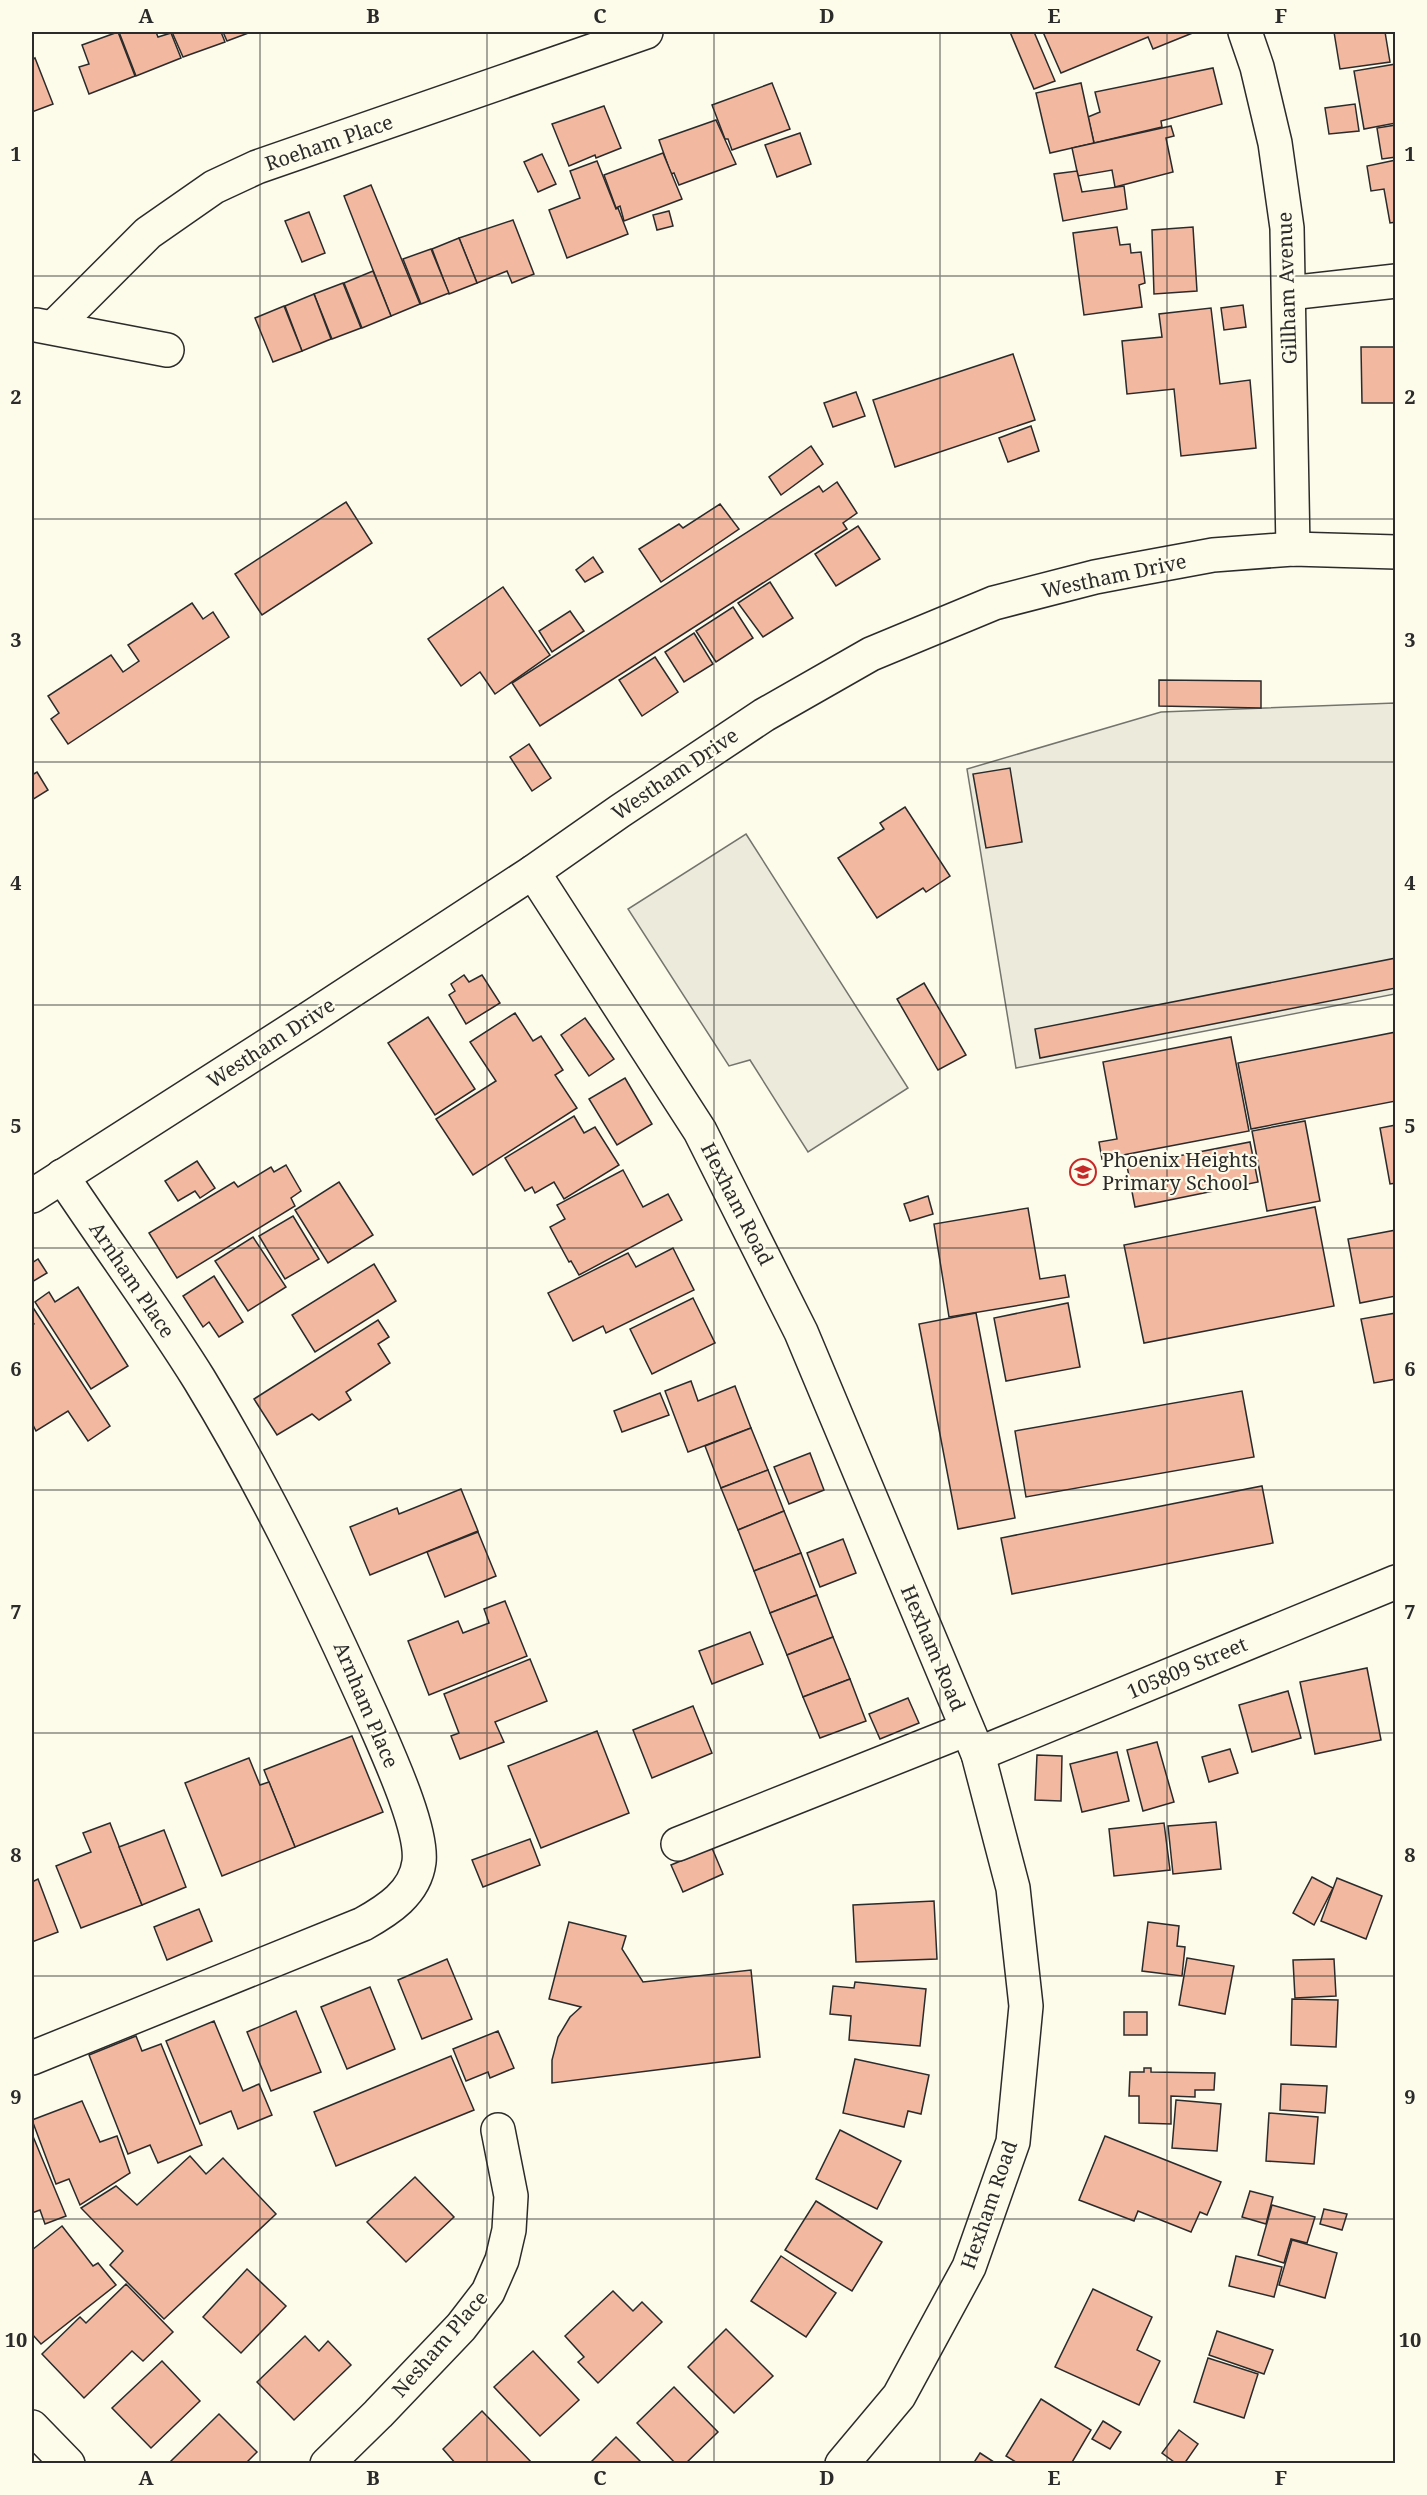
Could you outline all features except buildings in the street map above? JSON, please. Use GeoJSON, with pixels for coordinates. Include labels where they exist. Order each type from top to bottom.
{"type":"FeatureCollection","features":[{"type":"Feature","properties":{"kind":"street","name":"Roeham Place"},"geometry":{"type":"LineString","coordinates":[[43,325],[148,233],[214,187],[257,167],[646,32]]}},
{"type":"Feature","properties":{"kind":"street","name":"Gillham Avenue"},"geometry":{"type":"LineString","coordinates":[[1245,32],[1257,67],[1275,143],[1287,228],[1293,549]]}},
{"type":"Feature","properties":{"kind":"street"},"geometry":{"type":"LineString","coordinates":[[1289,293],[1395,281]]}},
{"type":"Feature","properties":{"kind":"street","name":"Roeham Place"},"geometry":{"type":"LineString","coordinates":[[43,325],[167,350]]}},
{"type":"Feature","properties":{"kind":"street","name":"Westham Drive"},"geometry":{"type":"LineString","coordinates":[[32,1196],[310,1018],[764,715],[871,654],[994,603],[1095,577],[1213,555],[1293,549],[1395,552]]}},
{"type":"Feature","properties":{"kind":"street","name":"Hexham Road"},"geometry":{"type":"LineString","coordinates":[[532,872],[700,1131],[801,1332],[973,1742],[1013,1888],[1026,2006],[1013,2142],[969,2267],[899,2396],[842,2463]]}},
{"type":"Feature","properties":{"kind":"street","name":"Arnham Place"},"geometry":{"type":"LineString","coordinates":[[32,2058],[363,1924],[393,1907],[410,1885],[418,1863],[416,1831],[390,1758],[336,1637],[274,1508],[198,1377],[62,1176]]}},
{"type":"Feature","properties":{"kind":"street","name":"105809 Street"},"geometry":{"type":"LineString","coordinates":[[678,1844],[973,1742],[1395,1582]]}},
{"type":"Feature","properties":{"kind":"street","name":"Nesham Place"},"geometry":{"type":"LineString","coordinates":[[327,2463],[461,2327],[488,2292],[502,2260],[509,2230],[511,2196],[498,2130]]}},
{"type":"Feature","properties":{"kind":"street"},"geometry":{"type":"LineString","coordinates":[[32,2427],[68,2463]]}},
{"type":"Feature","properties":{"kind":"shaded area"},"geometry":{"type":"Polygon","coordinates":[[[1395,703],[1395,994],[1016,1068],[967,769],[1161,712],[1395,703]]]}},
{"type":"Feature","properties":{"kind":"shaded area"},"geometry":{"type":"Polygon","coordinates":[[[746,834],[908,1088],[808,1152],[750,1060],[729,1066],[628,909],[746,834]]]}},
{"type":"Feature","properties":{"kind":"place","name":"Phoenix Heights Primary School"},"geometry":{"type":"Point","coordinates":[1083,1172]}}]}
